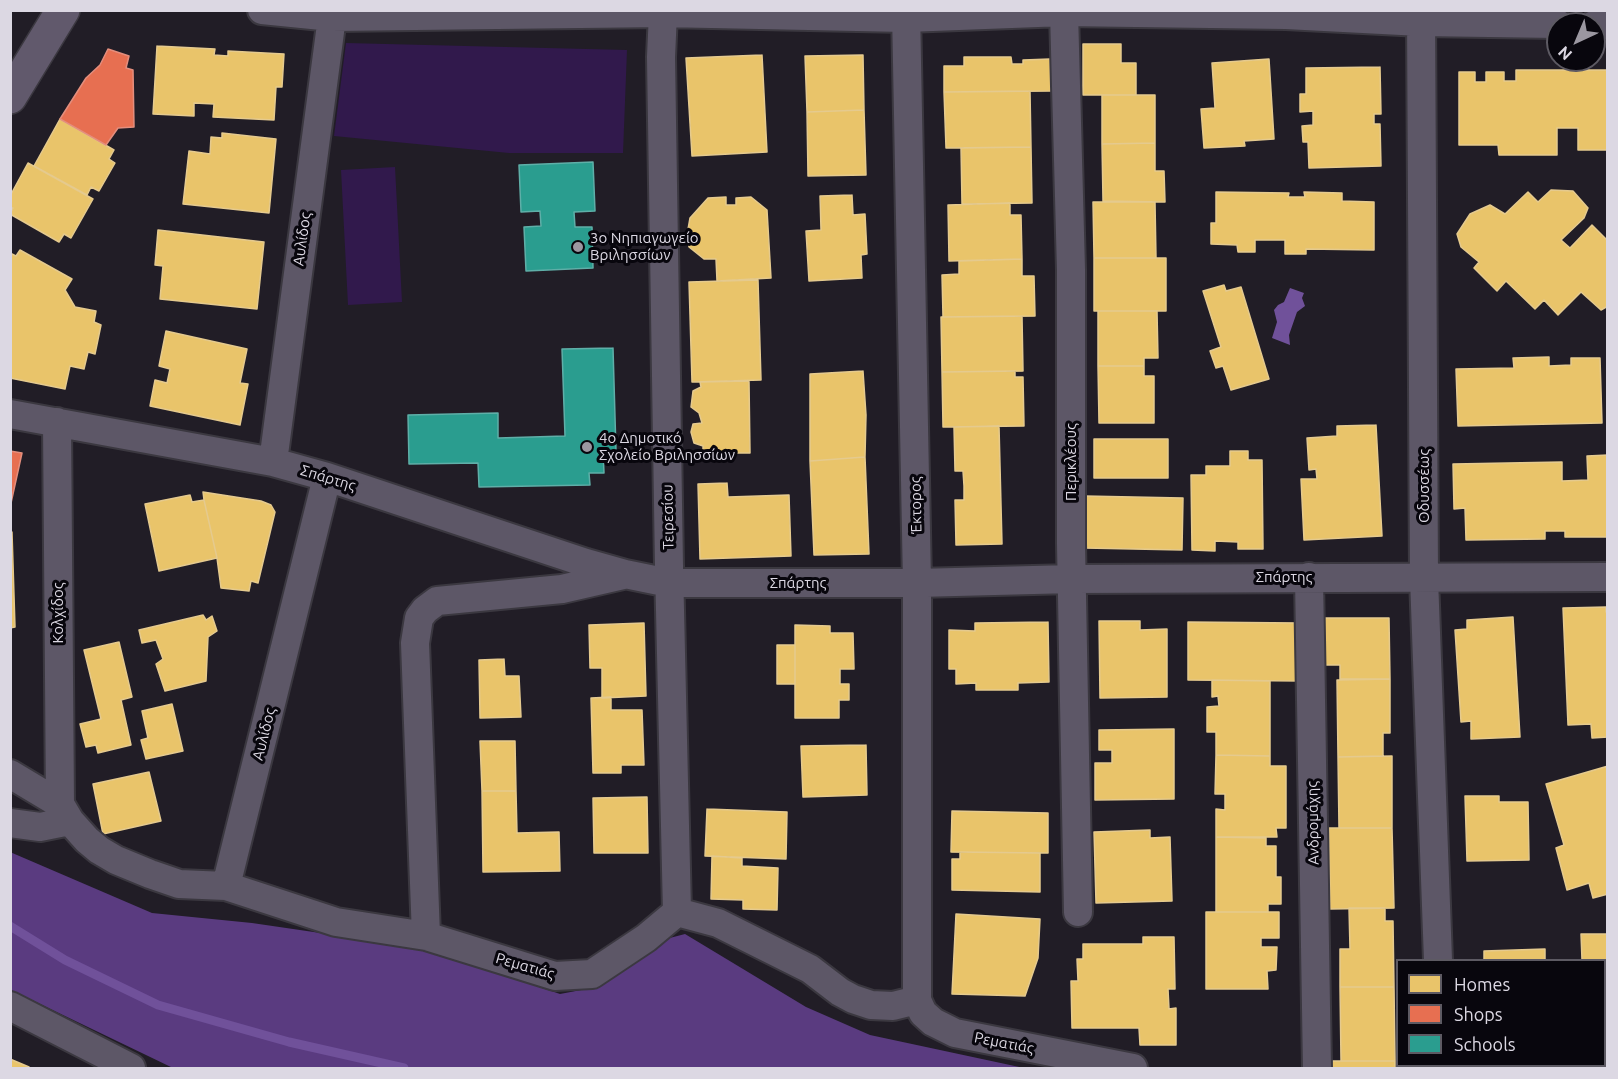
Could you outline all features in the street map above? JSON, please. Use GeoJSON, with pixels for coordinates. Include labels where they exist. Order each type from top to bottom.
{"type":"FeatureCollection","features":[{"type":"Feature","properties":{"kind":"street"},"geometry":{"type":"LineString","coordinates":[[10,97],[63,10]]}},
{"type":"Feature","properties":{"kind":"street"},"geometry":{"type":"LineString","coordinates":[[262,10],[332,17],[526,13],[1136,12],[1421,16],[1546,23]]}},
{"type":"Feature","properties":{"kind":"street","name":"Περικλέους"},"geometry":{"type":"LineString","coordinates":[[1064,12],[1071,270],[1072,579],[1078,912]]}},
{"type":"Feature","properties":{"kind":"street","name":"Τειρεσίου"},"geometry":{"type":"LineString","coordinates":[[663,13],[669,583],[677,912]]}},
{"type":"Feature","properties":{"kind":"street","name":"Έκτορος"},"geometry":{"type":"LineString","coordinates":[[906,14],[917,583],[917,1000]]}},
{"type":"Feature","properties":{"kind":"street","name":"Οδυσσέως"},"geometry":{"type":"LineString","coordinates":[[1421,16],[1424,578],[1438,959]]}},
{"type":"Feature","properties":{"kind":"street","name":"Αυλίδος"},"geometry":{"type":"LineString","coordinates":[[273,462],[332,17]]}},
{"type":"Feature","properties":{"kind":"street","name":"Σπάρτης"},"geometry":{"type":"LineString","coordinates":[[10,414],[273,462],[327,477],[586,563],[669,583],[917,583],[1072,579],[1608,576]]}},
{"type":"Feature","properties":{"kind":"street","name":"Κολχίδος"},"geometry":{"type":"LineString","coordinates":[[57,422],[65,813]]}},
{"type":"Feature","properties":{"kind":"street","name":"Αυλίδος"},"geometry":{"type":"LineString","coordinates":[[226,886],[327,477]]}},
{"type":"Feature","properties":{"kind":"street"},"geometry":{"type":"LineString","coordinates":[[426,936],[415,643],[419,618],[437,601],[562,589],[625,574]]}},
{"type":"Feature","properties":{"kind":"street","name":"Ανδρομάχης"},"geometry":{"type":"LineString","coordinates":[[1309,577],[1317,1068]]}},
{"type":"Feature","properties":{"kind":"street","name":"Ρεματιάς"},"geometry":{"type":"LineString","coordinates":[[10,774],[65,813],[87,840],[99,850],[116,860],[150,874],[179,884],[226,886],[336,922],[426,936],[555,976],[592,974],[646,938],[677,912]]}},
{"type":"Feature","properties":{"kind":"street"},"geometry":{"type":"LineString","coordinates":[[10,823],[40,827],[65,813]]}},
{"type":"Feature","properties":{"kind":"street"},"geometry":{"type":"LineString","coordinates":[[677,912],[718,923],[810,969],[853,999],[871,1005],[893,1006],[917,1000]]}},
{"type":"Feature","properties":{"kind":"street","name":"Ρεματιάς"},"geometry":{"type":"LineString","coordinates":[[917,1000],[923,1013],[933,1023],[955,1033],[1133,1068]]}},
{"type":"Feature","properties":{"kind":"street"},"geometry":{"type":"LineString","coordinates":[[10,1006],[130,1068]]}},
{"type":"Feature","properties":{"kind":"shaded area"},"geometry":{"type":"Polygon","coordinates":[[[346,43],[627,50],[623,153],[509,153],[334,136],[346,43]]]}},
{"type":"Feature","properties":{"kind":"shaded area"},"geometry":{"type":"Polygon","coordinates":[[[395,167],[402,302],[348,305],[341,170],[395,167]]]}},
{"type":"Feature","properties":{"kind":"shaded area"},"geometry":{"type":"Polygon","coordinates":[[[1290,288],[1304,293],[1302,298],[1305,306],[1297,312],[1289,335],[1290,345],[1272,338],[1277,322],[1274,310],[1284,302],[1290,288]]]}},
{"type":"Feature","properties":{"kind":"shaded area"},"geometry":{"type":"Polygon","coordinates":[[[10,852],[152,913],[252,923],[423,948],[560,994],[597,987],[662,940],[685,934],[806,1007],[870,1035],[1024,1068],[173,1068],[11,990],[10,852]]]}},
{"type":"Feature","properties":{"kind":"building: Homes"},"geometry":{"type":"Polygon","coordinates":[[[1083,44],[1121,44],[1121,63],[1136,63],[1136,95],[1083,95],[1083,44]]]}},
{"type":"Feature","properties":{"kind":"building: Homes"},"geometry":{"type":"Polygon","coordinates":[[[157,46],[215,49],[214,55],[228,56],[228,51],[284,54],[282,87],[276,87],[274,120],[213,117],[214,104],[194,103],[194,116],[153,114],[157,46]]]}},
{"type":"Feature","properties":{"kind":"building: Homes"},"geometry":{"type":"Polygon","coordinates":[[[762,55],[767,152],[692,156],[686,58],[762,55]]]}},
{"type":"Feature","properties":{"kind":"building: Homes"},"geometry":{"type":"Polygon","coordinates":[[[863,55],[864,110],[807,112],[805,56],[863,55]]]}},
{"type":"Feature","properties":{"kind":"building: Homes"},"geometry":{"type":"Polygon","coordinates":[[[964,57],[1011,57],[1012,64],[1023,64],[1023,60],[1050,59],[1051,91],[944,92],[944,66],[964,66],[964,57]]]}},
{"type":"Feature","properties":{"kind":"building: Homes"},"geometry":{"type":"Polygon","coordinates":[[[1269,59],[1274,139],[1244,141],[1245,146],[1204,148],[1201,109],[1215,108],[1212,63],[1269,59]]]}},
{"type":"Feature","properties":{"kind":"building: Homes"},"geometry":{"type":"Polygon","coordinates":[[[1380,67],[1381,114],[1374,114],[1374,124],[1380,124],[1381,166],[1309,168],[1308,142],[1303,142],[1302,126],[1313,125],[1313,111],[1300,112],[1300,94],[1306,94],[1306,68],[1380,67]]]}},
{"type":"Feature","properties":{"kind":"building: Homes"},"geometry":{"type":"Polygon","coordinates":[[[1516,70],[1606,72],[1608,70],[1608,150],[1578,150],[1578,128],[1557,128],[1557,155],[1499,155],[1498,145],[1459,145],[1459,72],[1475,72],[1475,82],[1486,82],[1486,72],[1504,72],[1504,81],[1516,81],[1516,70]]]}},
{"type":"Feature","properties":{"kind":"building: Homes"},"geometry":{"type":"Polygon","coordinates":[[[1030,91],[1031,147],[946,148],[944,92],[1030,91]]]}},
{"type":"Feature","properties":{"kind":"building: Homes"},"geometry":{"type":"Polygon","coordinates":[[[1102,95],[1155,95],[1155,143],[1102,144],[1102,95]]]}},
{"type":"Feature","properties":{"kind":"building: Homes"},"geometry":{"type":"Polygon","coordinates":[[[864,110],[866,175],[808,176],[807,112],[864,110]]]}},
{"type":"Feature","properties":{"kind":"building: Homes"},"geometry":{"type":"Polygon","coordinates":[[[60,119],[114,150],[109,159],[115,163],[99,191],[91,187],[87,195],[34,166],[60,119]]]}},
{"type":"Feature","properties":{"kind":"building: Homes"},"geometry":{"type":"Polygon","coordinates":[[[222,133],[276,139],[269,213],[183,204],[189,151],[210,154],[211,137],[222,138],[222,133]]]}},
{"type":"Feature","properties":{"kind":"building: Homes"},"geometry":{"type":"Polygon","coordinates":[[[1155,143],[1155,171],[1164,171],[1165,202],[1103,201],[1102,144],[1155,143]]]}},
{"type":"Feature","properties":{"kind":"building: Homes"},"geometry":{"type":"Polygon","coordinates":[[[1031,147],[1032,203],[962,204],[961,148],[1031,147]]]}},
{"type":"Feature","properties":{"kind":"building: Homes"},"geometry":{"type":"Polygon","coordinates":[[[28,163],[93,199],[71,238],[64,234],[59,242],[10,214],[13,208],[10,207],[10,196],[28,163]]]}},
{"type":"Feature","properties":{"kind":"building: Homes"},"geometry":{"type":"Polygon","coordinates":[[[1551,190],[1573,191],[1588,208],[1584,218],[1561,240],[1570,248],[1592,225],[1608,241],[1608,306],[1601,310],[1581,292],[1558,315],[1544,300],[1535,309],[1506,281],[1497,291],[1474,268],[1479,262],[1461,247],[1457,234],[1470,214],[1490,205],[1505,214],[1528,192],[1538,202],[1551,190]]]}},
{"type":"Feature","properties":{"kind":"building: Homes"},"geometry":{"type":"Polygon","coordinates":[[[1216,192],[1289,193],[1288,197],[1305,197],[1304,192],[1342,193],[1342,201],[1374,202],[1374,250],[1306,249],[1306,254],[1285,254],[1285,240],[1255,240],[1255,252],[1238,252],[1237,245],[1211,244],[1211,223],[1216,223],[1216,192]]]}},
{"type":"Feature","properties":{"kind":"building: Homes"},"geometry":{"type":"Polygon","coordinates":[[[852,195],[853,215],[865,214],[867,254],[861,255],[862,278],[809,281],[806,231],[821,230],[820,196],[852,195]]]}},
{"type":"Feature","properties":{"kind":"building: Homes"},"geometry":{"type":"Polygon","coordinates":[[[726,197],[726,205],[736,205],[736,198],[751,197],[767,210],[771,278],[717,281],[716,259],[704,259],[689,247],[687,235],[690,218],[708,198],[726,197]]]}},
{"type":"Feature","properties":{"kind":"building: Homes"},"geometry":{"type":"Polygon","coordinates":[[[1093,202],[1155,202],[1156,258],[1094,258],[1093,202]]]}},
{"type":"Feature","properties":{"kind":"building: Homes"},"geometry":{"type":"Polygon","coordinates":[[[1010,203],[1010,215],[1021,215],[1022,259],[949,261],[948,205],[1010,203]]]}},
{"type":"Feature","properties":{"kind":"building: Homes"},"geometry":{"type":"Polygon","coordinates":[[[158,230],[264,242],[257,309],[160,299],[163,266],[155,265],[158,230]]]}},
{"type":"Feature","properties":{"kind":"building: Homes"},"geometry":{"type":"Polygon","coordinates":[[[20,250],[72,279],[65,290],[75,307],[96,311],[94,322],[101,325],[95,354],[88,352],[84,369],[70,366],[65,389],[10,378],[10,253],[16,256],[20,250]]]}},
{"type":"Feature","properties":{"kind":"building: Homes"},"geometry":{"type":"Polygon","coordinates":[[[1094,258],[1166,258],[1166,311],[1094,311],[1094,258]]]}},
{"type":"Feature","properties":{"kind":"building: Homes"},"geometry":{"type":"Polygon","coordinates":[[[1022,259],[1022,276],[1034,276],[1035,316],[943,317],[942,275],[959,274],[959,261],[1022,259]]]}},
{"type":"Feature","properties":{"kind":"building: Homes"},"geometry":{"type":"Polygon","coordinates":[[[758,280],[761,380],[692,382],[689,282],[758,280]]]}},
{"type":"Feature","properties":{"kind":"building: Homes"},"geometry":{"type":"Polygon","coordinates":[[[1224,285],[1226,291],[1241,287],[1269,379],[1231,390],[1223,366],[1216,368],[1210,351],[1221,347],[1203,291],[1224,285]]]}},
{"type":"Feature","properties":{"kind":"building: Homes"},"geometry":{"type":"Polygon","coordinates":[[[1098,311],[1157,311],[1158,358],[1144,358],[1144,366],[1098,366],[1098,311]]]}},
{"type":"Feature","properties":{"kind":"building: Homes"},"geometry":{"type":"Polygon","coordinates":[[[1022,316],[1023,371],[942,372],[941,317],[1022,316]]]}},
{"type":"Feature","properties":{"kind":"building: Homes"},"geometry":{"type":"Polygon","coordinates":[[[166,331],[247,349],[240,383],[248,384],[240,425],[150,406],[155,380],[167,383],[170,369],[159,366],[166,331]]]}},
{"type":"Feature","properties":{"kind":"building: Homes"},"geometry":{"type":"Polygon","coordinates":[[[1549,357],[1549,366],[1571,365],[1571,358],[1600,358],[1602,423],[1458,426],[1456,369],[1514,368],[1513,358],[1549,357]]]}},
{"type":"Feature","properties":{"kind":"building: Homes"},"geometry":{"type":"Polygon","coordinates":[[[1098,366],[1144,366],[1144,376],[1154,376],[1154,423],[1099,423],[1098,366]]]}},
{"type":"Feature","properties":{"kind":"building: Homes"},"geometry":{"type":"Polygon","coordinates":[[[863,371],[866,415],[865,457],[810,461],[810,374],[863,371]]]}},
{"type":"Feature","properties":{"kind":"building: Homes"},"geometry":{"type":"Polygon","coordinates":[[[1015,371],[1015,377],[1023,377],[1024,426],[943,427],[942,372],[1015,371]]]}},
{"type":"Feature","properties":{"kind":"building: Homes"},"geometry":{"type":"Polygon","coordinates":[[[749,381],[750,453],[703,453],[703,446],[694,443],[691,432],[693,424],[702,423],[699,413],[691,407],[693,391],[701,387],[700,382],[749,381]]]}},
{"type":"Feature","properties":{"kind":"building: Homes"},"geometry":{"type":"Polygon","coordinates":[[[1376,425],[1382,536],[1304,540],[1301,479],[1317,479],[1316,469],[1309,470],[1307,438],[1337,436],[1337,426],[1376,425]]]}},
{"type":"Feature","properties":{"kind":"building: Homes"},"geometry":{"type":"Polygon","coordinates":[[[999,426],[1002,544],[956,545],[955,500],[964,500],[964,486],[963,471],[955,471],[954,427],[999,426]]]}},
{"type":"Feature","properties":{"kind":"building: Homes"},"geometry":{"type":"Polygon","coordinates":[[[1094,439],[1168,439],[1168,478],[1094,478],[1094,439]]]}},
{"type":"Feature","properties":{"kind":"building: Homes"},"geometry":{"type":"Polygon","coordinates":[[[1230,451],[1248,451],[1248,460],[1262,460],[1263,549],[1238,549],[1238,542],[1215,541],[1215,551],[1192,550],[1191,475],[1206,475],[1206,466],[1230,466],[1230,451]]]}},
{"type":"Feature","properties":{"kind":"building: Homes"},"geometry":{"type":"Polygon","coordinates":[[[1608,455],[1608,537],[1565,537],[1565,531],[1545,531],[1545,539],[1466,540],[1465,508],[1454,509],[1453,464],[1562,462],[1562,481],[1588,480],[1587,456],[1608,455]]]}},
{"type":"Feature","properties":{"kind":"building: Homes"},"geometry":{"type":"Polygon","coordinates":[[[865,457],[869,554],[814,555],[810,461],[865,457]]]}},
{"type":"Feature","properties":{"kind":"building: Homes"},"geometry":{"type":"Polygon","coordinates":[[[727,483],[728,497],[789,495],[791,556],[700,559],[698,484],[727,483]]]}},
{"type":"Feature","properties":{"kind":"building: Homes"},"geometry":{"type":"Polygon","coordinates":[[[203,492],[261,501],[271,505],[275,512],[258,583],[251,581],[249,591],[221,588],[203,492]]]}},
{"type":"Feature","properties":{"kind":"building: Homes"},"geometry":{"type":"Polygon","coordinates":[[[190,495],[192,502],[204,500],[217,558],[159,571],[145,504],[190,495]]]}},
{"type":"Feature","properties":{"kind":"building: Homes"},"geometry":{"type":"Polygon","coordinates":[[[1085,496],[1183,498],[1182,550],[1084,548],[1085,496]]]}},
{"type":"Feature","properties":{"kind":"building: Homes"},"geometry":{"type":"Polygon","coordinates":[[[10,532],[12,532],[15,627],[10,628],[10,532]]]}},
{"type":"Feature","properties":{"kind":"building: Homes"},"geometry":{"type":"Polygon","coordinates":[[[1606,607],[1606,612],[1608,612],[1608,737],[1592,738],[1591,724],[1568,725],[1563,608],[1606,607]]]}},
{"type":"Feature","properties":{"kind":"building: Homes"},"geometry":{"type":"Polygon","coordinates":[[[203,615],[206,620],[212,616],[217,631],[208,637],[206,681],[165,691],[156,664],[163,659],[156,640],[142,643],[139,630],[203,615]]]}},
{"type":"Feature","properties":{"kind":"building: Homes"},"geometry":{"type":"Polygon","coordinates":[[[1513,617],[1520,737],[1471,739],[1471,721],[1461,722],[1455,630],[1467,629],[1467,620],[1513,617]]]}},
{"type":"Feature","properties":{"kind":"building: Homes"},"geometry":{"type":"Polygon","coordinates":[[[1320,618],[1389,618],[1390,679],[1340,679],[1340,665],[1320,665],[1320,618]]]}},
{"type":"Feature","properties":{"kind":"building: Homes"},"geometry":{"type":"Polygon","coordinates":[[[1099,621],[1140,621],[1140,630],[1167,629],[1167,697],[1100,698],[1099,621]]]}},
{"type":"Feature","properties":{"kind":"building: Homes"},"geometry":{"type":"Polygon","coordinates":[[[1048,622],[1049,682],[1018,683],[1018,690],[976,690],[976,683],[956,684],[956,669],[949,669],[949,630],[975,631],[975,623],[1048,622]]]}},
{"type":"Feature","properties":{"kind":"building: Homes"},"geometry":{"type":"Polygon","coordinates":[[[1188,622],[1300,623],[1300,681],[1188,680],[1188,622]]]}},
{"type":"Feature","properties":{"kind":"building: Homes"},"geometry":{"type":"Polygon","coordinates":[[[644,623],[646,696],[602,698],[602,668],[590,668],[589,625],[644,623]]]}},
{"type":"Feature","properties":{"kind":"building: Homes"},"geometry":{"type":"Polygon","coordinates":[[[795,625],[830,626],[830,633],[853,633],[854,669],[840,669],[840,684],[849,684],[849,700],[839,700],[839,718],[795,718],[795,625]]]}},
{"type":"Feature","properties":{"kind":"building: Homes"},"geometry":{"type":"Polygon","coordinates":[[[119,642],[132,697],[121,700],[131,745],[98,753],[96,745],[86,747],[80,724],[101,719],[84,650],[119,642]]]}},
{"type":"Feature","properties":{"kind":"building: Homes"},"geometry":{"type":"Polygon","coordinates":[[[777,645],[795,645],[795,684],[777,684],[777,645]]]}},
{"type":"Feature","properties":{"kind":"building: Homes"},"geometry":{"type":"Polygon","coordinates":[[[504,659],[505,676],[519,676],[521,717],[480,718],[479,660],[504,659]]]}},
{"type":"Feature","properties":{"kind":"building: Homes"},"geometry":{"type":"Polygon","coordinates":[[[1390,679],[1390,733],[1383,733],[1383,756],[1338,757],[1337,680],[1390,679]]]}},
{"type":"Feature","properties":{"kind":"building: Homes"},"geometry":{"type":"Polygon","coordinates":[[[1212,680],[1270,681],[1270,756],[1216,755],[1216,732],[1207,732],[1207,707],[1219,706],[1218,696],[1212,697],[1212,680]]]}},
{"type":"Feature","properties":{"kind":"building: Homes"},"geometry":{"type":"Polygon","coordinates":[[[611,697],[611,710],[642,710],[644,765],[621,765],[621,773],[593,773],[591,698],[611,697]]]}},
{"type":"Feature","properties":{"kind":"building: Homes"},"geometry":{"type":"Polygon","coordinates":[[[172,704],[183,751],[146,759],[141,740],[148,738],[142,711],[172,704]]]}},
{"type":"Feature","properties":{"kind":"building: Homes"},"geometry":{"type":"Polygon","coordinates":[[[1174,729],[1174,799],[1095,800],[1095,763],[1112,763],[1112,750],[1099,750],[1099,730],[1174,729]]]}},
{"type":"Feature","properties":{"kind":"building: Homes"},"geometry":{"type":"Polygon","coordinates":[[[480,741],[515,741],[516,791],[482,791],[480,741]]]}},
{"type":"Feature","properties":{"kind":"building: Homes"},"geometry":{"type":"Polygon","coordinates":[[[866,745],[867,795],[803,797],[801,746],[866,745]]]}},
{"type":"Feature","properties":{"kind":"building: Homes"},"geometry":{"type":"Polygon","coordinates":[[[1216,755],[1270,756],[1270,766],[1286,766],[1286,828],[1276,828],[1277,837],[1216,837],[1216,809],[1225,810],[1225,794],[1215,794],[1216,755]]]}},
{"type":"Feature","properties":{"kind":"building: Homes"},"geometry":{"type":"Polygon","coordinates":[[[1392,756],[1392,828],[1339,828],[1338,757],[1392,756]]]}},
{"type":"Feature","properties":{"kind":"building: Homes"},"geometry":{"type":"Polygon","coordinates":[[[1608,766],[1608,894],[1593,898],[1589,883],[1567,890],[1556,848],[1564,845],[1546,784],[1608,766]]]}},
{"type":"Feature","properties":{"kind":"building: Homes"},"geometry":{"type":"Polygon","coordinates":[[[149,772],[161,821],[103,834],[93,784],[149,772]]]}},
{"type":"Feature","properties":{"kind":"building: Homes"},"geometry":{"type":"Polygon","coordinates":[[[482,791],[516,791],[517,833],[559,832],[560,871],[483,872],[482,791]]]}},
{"type":"Feature","properties":{"kind":"building: Homes"},"geometry":{"type":"Polygon","coordinates":[[[1465,796],[1499,796],[1499,802],[1528,802],[1529,860],[1467,861],[1465,796]]]}},
{"type":"Feature","properties":{"kind":"building: Homes"},"geometry":{"type":"Polygon","coordinates":[[[647,797],[648,853],[594,853],[593,798],[647,797]]]}},
{"type":"Feature","properties":{"kind":"building: Homes"},"geometry":{"type":"Polygon","coordinates":[[[707,809],[787,812],[786,859],[705,856],[707,809]]]}},
{"type":"Feature","properties":{"kind":"building: Homes"},"geometry":{"type":"Polygon","coordinates":[[[952,811],[1048,813],[1048,853],[951,852],[952,811]]]}},
{"type":"Feature","properties":{"kind":"building: Homes"},"geometry":{"type":"Polygon","coordinates":[[[1329,828],[1392,828],[1394,908],[1330,909],[1329,828]]]}},
{"type":"Feature","properties":{"kind":"building: Homes"},"geometry":{"type":"Polygon","coordinates":[[[1150,830],[1150,838],[1170,837],[1172,901],[1096,903],[1094,832],[1150,830]]]}},
{"type":"Feature","properties":{"kind":"building: Homes"},"geometry":{"type":"Polygon","coordinates":[[[1216,837],[1266,838],[1266,846],[1276,846],[1276,877],[1281,877],[1281,904],[1268,904],[1268,912],[1216,912],[1216,837]]]}},
{"type":"Feature","properties":{"kind":"building: Homes"},"geometry":{"type":"Polygon","coordinates":[[[960,852],[1040,853],[1040,892],[952,890],[952,859],[960,859],[960,852]]]}},
{"type":"Feature","properties":{"kind":"building: Homes"},"geometry":{"type":"Polygon","coordinates":[[[712,856],[742,858],[742,866],[778,868],[777,910],[743,909],[743,900],[711,899],[712,856]]]}},
{"type":"Feature","properties":{"kind":"building: Homes"},"geometry":{"type":"Polygon","coordinates":[[[1349,908],[1385,908],[1385,921],[1393,921],[1394,987],[1340,987],[1340,949],[1350,949],[1349,908]]]}},
{"type":"Feature","properties":{"kind":"building: Homes"},"geometry":{"type":"Polygon","coordinates":[[[1206,912],[1279,912],[1279,938],[1261,938],[1261,947],[1277,947],[1276,970],[1267,971],[1268,989],[1206,989],[1206,912]]]}},
{"type":"Feature","properties":{"kind":"building: Homes"},"geometry":{"type":"Polygon","coordinates":[[[956,914],[1040,919],[1038,958],[1025,996],[952,994],[956,914]]]}},
{"type":"Feature","properties":{"kind":"building: Homes"},"geometry":{"type":"Polygon","coordinates":[[[1581,934],[1608,934],[1608,1068],[1585,1068],[1606,1067],[1606,959],[1582,959],[1581,934]]]}},
{"type":"Feature","properties":{"kind":"building: Homes"},"geometry":{"type":"Polygon","coordinates":[[[1143,937],[1174,937],[1175,989],[1168,989],[1169,1009],[1176,1008],[1176,1045],[1140,1045],[1139,1028],[1072,1028],[1071,981],[1078,981],[1077,959],[1083,959],[1083,944],[1143,944],[1143,937]]]}},
{"type":"Feature","properties":{"kind":"building: Homes"},"geometry":{"type":"Polygon","coordinates":[[[1545,949],[1545,959],[1484,959],[1484,951],[1545,949]]]}},
{"type":"Feature","properties":{"kind":"building: Homes"},"geometry":{"type":"Polygon","coordinates":[[[1340,987],[1394,987],[1395,1061],[1341,1061],[1340,987]]]}},
{"type":"Feature","properties":{"kind":"building: Homes"},"geometry":{"type":"Polygon","coordinates":[[[10,1059],[29,1067],[29,1068],[10,1068],[10,1059]]]}},
{"type":"Feature","properties":{"kind":"building: Homes"},"geometry":{"type":"Polygon","coordinates":[[[1324,1061],[1395,1061],[1395,1068],[1324,1068],[1324,1061]]]}},
{"type":"Feature","properties":{"kind":"building: Shops"},"geometry":{"type":"Polygon","coordinates":[[[108,49],[129,56],[126,68],[133,70],[134,127],[118,128],[106,145],[60,119],[86,78],[100,65],[108,49]]]}},
{"type":"Feature","properties":{"kind":"building: Shops"},"geometry":{"type":"Polygon","coordinates":[[[10,451],[22,453],[11,503],[10,503],[10,451]]]}},
{"type":"Feature","properties":{"kind":"building: Schools"},"geometry":{"type":"Polygon","coordinates":[[[593,162],[595,211],[574,212],[575,227],[592,227],[593,268],[526,271],[524,227],[541,226],[540,211],[521,212],[519,165],[593,162]]]}},
{"type":"Feature","properties":{"kind":"building: Schools"},"geometry":{"type":"Polygon","coordinates":[[[613,348],[616,451],[603,452],[604,473],[589,473],[590,485],[479,487],[478,463],[409,464],[408,415],[498,413],[498,438],[565,436],[562,349],[613,348]]]}},
{"type":"Feature","properties":{"kind":"waterway"},"geometry":{"type":"LineString","coordinates":[[10,926],[65,960],[158,1005],[289,1042],[404,1068]]}},
{"type":"Feature","properties":{"kind":"place","name":"3ο Νηπιαγωγείο Βριλησσίων"},"geometry":{"type":"Point","coordinates":[578,247]}},
{"type":"Feature","properties":{"kind":"place","name":"4o Δημοτικό Σχολείο Βριλησσίων"},"geometry":{"type":"Point","coordinates":[587,447]}}]}
